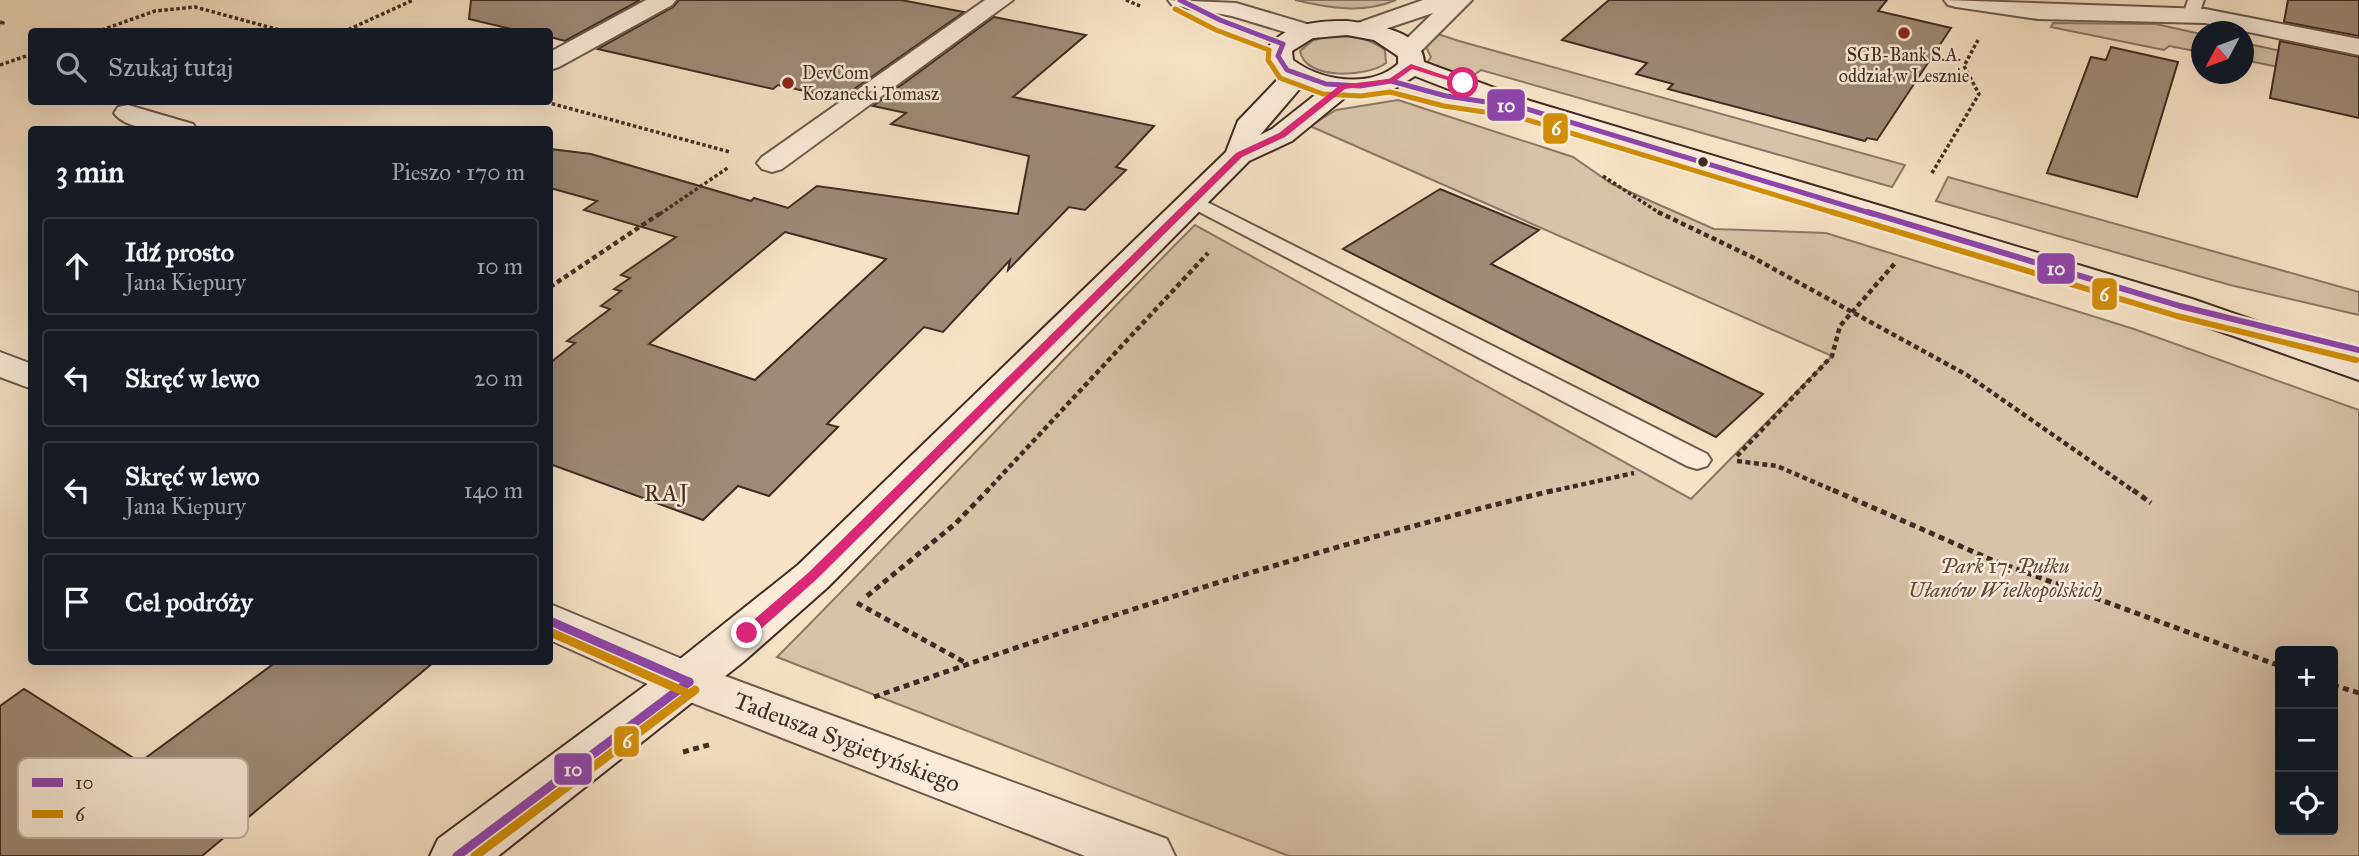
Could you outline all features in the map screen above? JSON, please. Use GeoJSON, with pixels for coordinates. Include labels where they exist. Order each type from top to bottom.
{"type":"FeatureCollection","features":[{"type":"Feature","properties":{"kind":"street"},"geometry":{"type":"LineString","coordinates":[[553,60],[664,0]]}},
{"type":"Feature","properties":{"kind":"street"},"geometry":{"type":"LineString","coordinates":[[772,163],[1001,0]]}},
{"type":"Feature","properties":{"kind":"street"},"geometry":{"type":"LineString","coordinates":[[1362,30],[1446,0]]}},
{"type":"Feature","properties":{"kind":"street"},"geometry":{"type":"LineString","coordinates":[[457,856],[689,682],[813,576],[1239,155],[1282,135],[1343,86],[1403,66],[1460,0]]}},
{"type":"Feature","properties":{"kind":"street"},"geometry":{"type":"LineString","coordinates":[[1956,0],[2038,12],[2193,8],[2239,22],[2359,47]]}},
{"type":"Feature","properties":{"kind":"street"},"geometry":{"type":"LineString","coordinates":[[1187,2],[1236,10],[1308,32],[1362,30],[1392,38],[1403,66],[1446,96],[1520,107],[2180,306],[2359,369]]}},
{"type":"Feature","properties":{"kind":"street"},"geometry":{"type":"LineString","coordinates":[[1187,2],[1220,20],[1283,44]]}},
{"type":"Feature","properties":{"kind":"street"},"geometry":{"type":"LineString","coordinates":[[1308,32],[1283,44],[1278,56],[1287,69],[1297,75],[1343,86]]}},
{"type":"Feature","properties":{"kind":"street"},"geometry":{"type":"LineString","coordinates":[[1239,155],[1248,127],[1297,75]]}},
{"type":"Feature","properties":{"kind":"street"},"geometry":{"type":"LineString","coordinates":[[128,113],[170,126]]}},
{"type":"Feature","properties":{"kind":"street"},"geometry":{"type":"LineString","coordinates":[[2180,306],[2359,350]]}},
{"type":"Feature","properties":{"kind":"street"},"geometry":{"type":"LineString","coordinates":[[0,362],[28,376]]}},
{"type":"Feature","properties":{"kind":"street","name":"Tadeusza Sygietyńskiego"},"geometry":{"type":"LineString","coordinates":[[553,622],[689,682],[1149,856]]}},
{"type":"Feature","properties":{"kind":"lane"},"geometry":{"type":"LineString","coordinates":[[1193,201],[1698,460]]}},
{"type":"Feature","properties":{"kind":"path"},"geometry":{"type":"LineString","coordinates":[[352,28],[414,0]]}},
{"type":"Feature","properties":{"kind":"path"},"geometry":{"type":"LineString","coordinates":[[1126,0],[1142,6]]}},
{"type":"Feature","properties":{"kind":"path"},"geometry":{"type":"LineString","coordinates":[[107,28],[155,11],[195,7],[272,28]]}},
{"type":"Feature","properties":{"kind":"path"},"geometry":{"type":"LineString","coordinates":[[1932,173],[1979,94],[1964,66],[1984,30]]}},
{"type":"Feature","properties":{"kind":"path"},"geometry":{"type":"LineString","coordinates":[[0,65],[28,55]]}},
{"type":"Feature","properties":{"kind":"path"},"geometry":{"type":"LineString","coordinates":[[553,104],[772,163]]}},
{"type":"Feature","properties":{"kind":"path"},"geometry":{"type":"LineString","coordinates":[[553,285],[745,156]]}},
{"type":"Feature","properties":{"kind":"path"},"geometry":{"type":"LineString","coordinates":[[1594,170],[1656,211],[1752,257],[1967,375],[2151,503]]}},
{"type":"Feature","properties":{"kind":"path"},"geometry":{"type":"LineString","coordinates":[[1903,253],[1840,326],[1832,356],[1732,460],[1777,466],[1992,560],[2275,664]]}},
{"type":"Feature","properties":{"kind":"path"},"geometry":{"type":"LineString","coordinates":[[864,700],[967,663],[1298,558],[1559,488],[1698,460]]}},
{"type":"Feature","properties":{"kind":"path"},"geometry":{"type":"LineString","coordinates":[[813,576],[967,663]]}},
{"type":"Feature","properties":{"kind":"path"},"geometry":{"type":"LineString","coordinates":[[2338,687],[2359,693]]}},
{"type":"Feature","properties":{"kind":"green space"},"geometry":{"type":"Polygon","coordinates":[[[1295,0],[1396,0],[1359,8],[1333,7],[1295,0]]]}},
{"type":"Feature","properties":{"kind":"green space"},"geometry":{"type":"Polygon","coordinates":[[[2053,23],[2156,24],[2191,32],[2191,50],[2169,46],[2164,50],[2051,27],[2053,23]]]}},
{"type":"Feature","properties":{"kind":"green space"},"geometry":{"type":"Polygon","coordinates":[[[1438,34],[1905,165],[1892,187],[1481,70],[1470,78],[1427,63],[1431,57],[1424,43],[1438,34]]]}},
{"type":"Feature","properties":{"kind":"green space"},"geometry":{"type":"Polygon","coordinates":[[[1324,37],[1364,39],[1385,50],[1386,63],[1366,71],[1338,74],[1313,68],[1304,61],[1300,51],[1312,41],[1324,37]]]}},
{"type":"Feature","properties":{"kind":"green space"},"geometry":{"type":"Polygon","coordinates":[[[2254,45],[2347,65],[2293,70],[2254,62],[2254,45]]]}},
{"type":"Feature","properties":{"kind":"green space","name":"Park 17. Pułku Ułanów Wielkopolskich"},"geometry":{"type":"Polygon","coordinates":[[[1398,100],[1573,157],[1612,184],[1714,229],[1826,233],[2134,329],[2359,410],[2359,856],[1289,856],[777,657],[1195,225],[1691,499],[1832,356],[1310,126],[1336,110],[1398,100]]]}},
{"type":"Feature","properties":{"kind":"green space"},"geometry":{"type":"Polygon","coordinates":[[[1948,177],[2359,292],[2359,315],[2230,285],[1936,201],[1948,177]]]}},
{"type":"Feature","properties":{"kind":"building"},"geometry":{"type":"Polygon","coordinates":[[[471,0],[640,0],[565,41],[553,38],[553,28],[507,28],[469,19],[471,0]]]}},
{"type":"Feature","properties":{"kind":"building"},"geometry":{"type":"Polygon","coordinates":[[[679,0],[901,0],[964,12],[840,99],[778,85],[773,89],[598,49],[673,7],[679,0]]]}},
{"type":"Feature","properties":{"kind":"building"},"geometry":{"type":"Polygon","coordinates":[[[1609,0],[1887,0],[1878,11],[1951,28],[1877,140],[1867,138],[1865,141],[1668,89],[1673,84],[1636,74],[1647,63],[1562,40],[1609,0]]]}},
{"type":"Feature","properties":{"kind":"building"},"geometry":{"type":"Polygon","coordinates":[[[2288,0],[2359,0],[2359,36],[2284,22],[2288,0]]]}},
{"type":"Feature","properties":{"kind":"building"},"geometry":{"type":"Polygon","coordinates":[[[994,17],[1086,35],[1013,97],[1154,126],[1116,167],[1126,170],[1085,210],[1069,207],[1008,270],[1010,260],[943,332],[924,327],[827,424],[838,427],[769,496],[738,486],[703,520],[553,465],[553,361],[575,343],[567,341],[610,309],[601,306],[621,291],[614,289],[630,278],[621,275],[676,237],[584,210],[597,201],[553,189],[553,149],[591,154],[751,201],[754,198],[788,208],[817,186],[1018,214],[1029,156],[891,124],[906,113],[873,106],[994,17]],[[785,232],[649,344],[755,380],[886,259],[785,232]]]}},
{"type":"Feature","properties":{"kind":"building"},"geometry":{"type":"Polygon","coordinates":[[[2280,41],[2359,57],[2359,118],[2270,98],[2280,41]]]}},
{"type":"Feature","properties":{"kind":"building"},"geometry":{"type":"Polygon","coordinates":[[[2111,47],[2178,62],[2137,197],[2047,173],[2091,57],[2106,60],[2111,47]]]}},
{"type":"Feature","properties":{"kind":"building"},"geometry":{"type":"Polygon","coordinates":[[[1440,189],[1539,230],[1491,264],[1763,394],[1716,437],[1343,249],[1440,189]]]}},
{"type":"Feature","properties":{"kind":"building"},"geometry":{"type":"Polygon","coordinates":[[[272,665],[430,665],[248,818],[248,758],[145,758],[272,665]]]}},
{"type":"Feature","properties":{"kind":"building"},"geometry":{"type":"Polygon","coordinates":[[[24,689],[134,758],[18,758],[18,838],[224,838],[202,856],[0,856],[0,706],[24,689]]]}},
{"type":"Feature","properties":{"kind":"transit line","name":"10"},"geometry":{"type":"LineString","coordinates":[[1180,0],[1220,20],[1283,44],[1278,56],[1287,70],[1326,84],[1360,86],[1391,81],[1446,96],[1520,107],[2180,306],[2359,350]]}},
{"type":"Feature","properties":{"kind":"transit line","name":"6"},"geometry":{"type":"LineString","coordinates":[[1175,9],[1216,30],[1269,50],[1268,60],[1280,78],[1323,94],[1361,96],[1390,92],[1444,106],[1518,117],[2177,316],[2356,360]]}},
{"type":"Feature","properties":{"kind":"transit line","name":"10"},"geometry":{"type":"LineString","coordinates":[[553,622],[689,682]]}},
{"type":"Feature","properties":{"kind":"transit line","name":"6"},"geometry":{"type":"LineString","coordinates":[[553,633],[685,692]]}},
{"type":"Feature","properties":{"kind":"transit line","name":"10"},"geometry":{"type":"LineString","coordinates":[[457,856],[689,682]]}},
{"type":"Feature","properties":{"kind":"transit line","name":"6"},"geometry":{"type":"LineString","coordinates":[[475,856],[695,690]]}},
{"type":"Feature","properties":{"kind":"place","name":"SGB-Bank S.A. oddział w Lesznie"},"geometry":{"type":"Point","coordinates":[1904,33]}},
{"type":"Feature","properties":{"kind":"place","name":"DevCom Kozanecki Tomasz"},"geometry":{"type":"Point","coordinates":[788,83]}},
{"type":"Feature","properties":{"kind":"district","name":"RAJ"},"geometry":{"type":"Point","coordinates":[667,493]}},
{"type":"Feature","properties":{"kind":"route"},"geometry":{"type":"LineString","coordinates":[[747,633],[813,576],[1239,155],[1282,135],[1343,86],[1377,85],[1391,81],[1407,72],[1411,66],[1463,83]]}}]}
